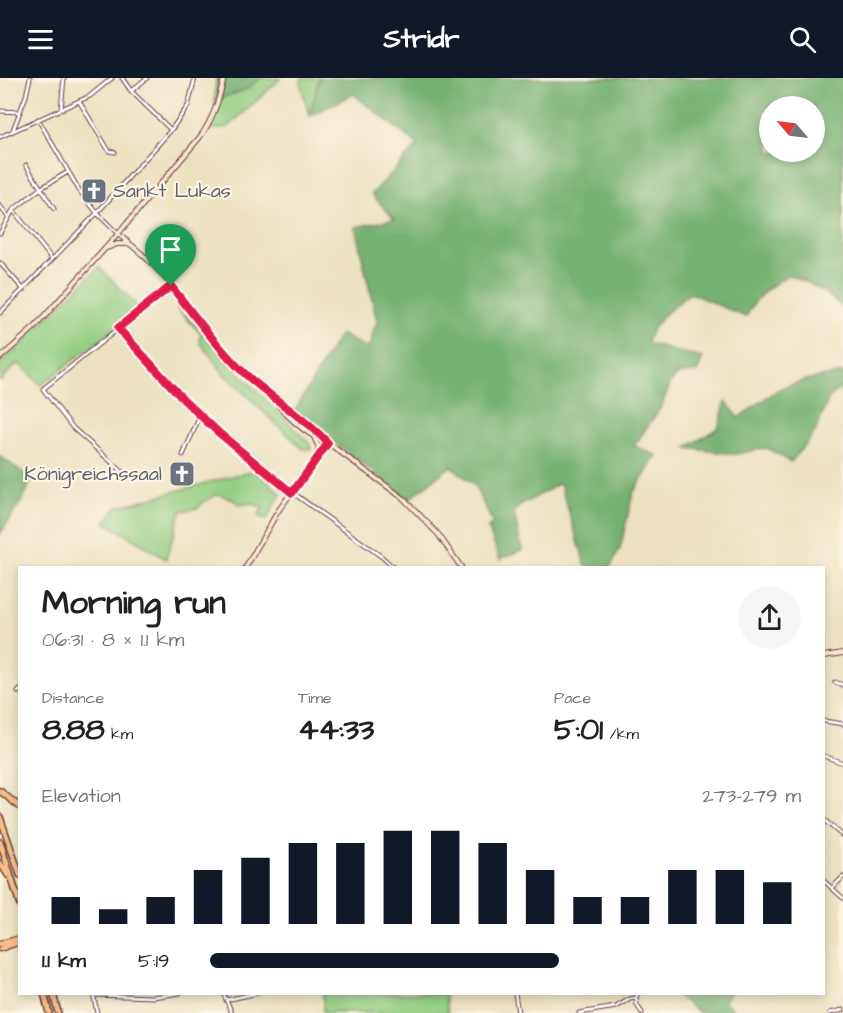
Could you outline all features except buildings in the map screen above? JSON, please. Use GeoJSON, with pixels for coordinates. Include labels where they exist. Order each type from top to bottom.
{"type":"FeatureCollection","features":[{"type":"Feature","properties":{"kind":"highway"},"geometry":{"type":"LineString","coordinates":[[0,791],[18,805]]}},
{"type":"Feature","properties":{"kind":"highway"},"geometry":{"type":"LineString","coordinates":[[0,817],[18,869]]}},
{"type":"Feature","properties":{"kind":"highway"},"geometry":{"type":"LineString","coordinates":[[0,842],[18,899]]}},
{"type":"Feature","properties":{"kind":"highway"},"geometry":{"type":"LineString","coordinates":[[0,863],[14,888]]}},
{"type":"Feature","properties":{"kind":"highway"},"geometry":{"type":"LineString","coordinates":[[44,995],[49,1013]]}},
{"type":"Feature","properties":{"kind":"highway"},"geometry":{"type":"LineString","coordinates":[[54,995],[58,1013]]}},
{"type":"Feature","properties":{"kind":"main road"},"geometry":{"type":"LineString","coordinates":[[0,358],[35,327],[118,234],[208,126],[220,98],[224,78]]}},
{"type":"Feature","properties":{"kind":"main road"},"geometry":{"type":"LineString","coordinates":[[118,234],[152,263],[241,370],[328,443],[403,498],[438,534],[460,566]]}},
{"type":"Feature","properties":{"kind":"main road"},"geometry":{"type":"LineString","coordinates":[[104,249],[117,244],[130,244]]}},
{"type":"Feature","properties":{"kind":"main road"},"geometry":{"type":"LineString","coordinates":[[273,399],[294,422],[311,435],[328,443]]}},
{"type":"Feature","properties":{"kind":"main road"},"geometry":{"type":"LineString","coordinates":[[311,435],[319,448],[314,462]]}},
{"type":"Feature","properties":{"kind":"main road"},"geometry":{"type":"LineString","coordinates":[[247,566],[278,511],[328,443]]}},
{"type":"Feature","properties":{"kind":"main road"},"geometry":{"type":"LineString","coordinates":[[825,656],[843,653]]}},
{"type":"Feature","properties":{"kind":"main road"},"geometry":{"type":"LineString","coordinates":[[0,944],[18,940]]}},
{"type":"Feature","properties":{"kind":"main road"},"geometry":{"type":"LineString","coordinates":[[0,949],[18,941]]}},
{"type":"Feature","properties":{"kind":"street"},"geometry":{"type":"LineString","coordinates":[[13,130],[30,78]]}},
{"type":"Feature","properties":{"kind":"street"},"geometry":{"type":"LineString","coordinates":[[61,109],[64,78]]}},
{"type":"Feature","properties":{"kind":"street"},"geometry":{"type":"LineString","coordinates":[[0,137],[79,101],[100,89],[112,78]]}},
{"type":"Feature","properties":{"kind":"street"},"geometry":{"type":"LineString","coordinates":[[122,78],[131,91],[171,130]]}},
{"type":"Feature","properties":{"kind":"street"},"geometry":{"type":"LineString","coordinates":[[131,91],[147,78]]}},
{"type":"Feature","properties":{"kind":"street"},"geometry":{"type":"LineString","coordinates":[[0,314],[97,213],[171,130],[188,106],[195,78]]}},
{"type":"Feature","properties":{"kind":"street"},"geometry":{"type":"LineString","coordinates":[[79,101],[109,151],[115,152]]}},
{"type":"Feature","properties":{"kind":"street"},"geometry":{"type":"LineString","coordinates":[[0,111],[20,112]]}},
{"type":"Feature","properties":{"kind":"street"},"geometry":{"type":"LineString","coordinates":[[38,119],[68,172],[97,213],[118,234]]}},
{"type":"Feature","properties":{"kind":"street"},"geometry":{"type":"LineString","coordinates":[[26,165],[54,209]]}},
{"type":"Feature","properties":{"kind":"street"},"geometry":{"type":"LineString","coordinates":[[0,233],[13,210],[41,188],[68,172]]}},
{"type":"Feature","properties":{"kind":"street"},"geometry":{"type":"LineString","coordinates":[[0,206],[8,217]]}},
{"type":"Feature","properties":{"kind":"street"},"geometry":{"type":"LineString","coordinates":[[13,210],[52,259]]}},
{"type":"Feature","properties":{"kind":"street"},"geometry":{"type":"LineString","coordinates":[[0,264],[24,290]]}},
{"type":"Feature","properties":{"kind":"street"},"geometry":{"type":"LineString","coordinates":[[126,475],[73,428],[43,389],[171,286]]}},
{"type":"Feature","properties":{"kind":"street"},"geometry":{"type":"LineString","coordinates":[[118,328],[200,416],[292,493],[392,566]]}},
{"type":"Feature","properties":{"kind":"street"},"geometry":{"type":"LineString","coordinates":[[183,455],[200,416]]}},
{"type":"Feature","properties":{"kind":"street"},"geometry":{"type":"LineString","coordinates":[[836,682],[843,685]]}},
{"type":"Feature","properties":{"kind":"street"},"geometry":{"type":"LineString","coordinates":[[825,721],[843,724]]}},
{"type":"Feature","properties":{"kind":"street"},"geometry":{"type":"LineString","coordinates":[[825,756],[843,763]]}},
{"type":"Feature","properties":{"kind":"street"},"geometry":{"type":"LineString","coordinates":[[825,821],[843,836]]}},
{"type":"Feature","properties":{"kind":"street"},"geometry":{"type":"LineString","coordinates":[[832,888],[843,876]]}},
{"type":"Feature","properties":{"kind":"street"},"geometry":{"type":"LineString","coordinates":[[825,882],[843,898]]}},
{"type":"Feature","properties":{"kind":"street"},"geometry":{"type":"LineString","coordinates":[[93,995],[97,1013]]}},
{"type":"Feature","properties":{"kind":"street"},"geometry":{"type":"LineString","coordinates":[[113,995],[153,997],[166,995]]}},
{"type":"Feature","properties":{"kind":"street"},"geometry":{"type":"LineString","coordinates":[[224,995],[231,1013]]}},
{"type":"Feature","properties":{"kind":"street"},"geometry":{"type":"LineString","coordinates":[[226,1000],[249,995]]}},
{"type":"Feature","properties":{"kind":"street"},"geometry":{"type":"LineString","coordinates":[[515,995],[518,1013]]}},
{"type":"Feature","properties":{"kind":"street"},"geometry":{"type":"LineString","coordinates":[[637,995],[637,1005],[642,1013]]}},
{"type":"Feature","properties":{"kind":"street"},"geometry":{"type":"LineString","coordinates":[[579,1013],[616,1007],[636,998]]}},
{"type":"Feature","properties":{"kind":"street"},"geometry":{"type":"LineString","coordinates":[[830,1013],[843,1009]]}},
{"type":"Feature","properties":{"kind":"green space"},"geometry":{"type":"Polygon","coordinates":[[[216,78],[260,78],[247,89],[215,100],[216,78]]]}},
{"type":"Feature","properties":{"kind":"green space"},"geometry":{"type":"Polygon","coordinates":[[[260,78],[281,78],[228,127],[207,130],[216,112],[215,100],[247,89],[260,78]]]}},
{"type":"Feature","properties":{"kind":"green space"},"geometry":{"type":"Polygon","coordinates":[[[301,78],[319,78],[310,116],[301,86],[301,78]]]}},
{"type":"Feature","properties":{"kind":"green space"},"geometry":{"type":"Polygon","coordinates":[[[319,78],[843,78],[843,308],[817,288],[787,275],[754,303],[746,317],[690,293],[657,323],[649,337],[648,344],[703,358],[697,372],[679,373],[671,382],[661,407],[634,446],[657,455],[633,493],[620,549],[611,566],[586,566],[560,483],[518,507],[514,514],[522,550],[500,559],[488,528],[493,523],[474,485],[451,466],[409,499],[294,412],[340,334],[368,349],[377,321],[355,227],[394,219],[372,194],[418,145],[353,94],[310,116],[319,78]]]}},
{"type":"Feature","properties":{"kind":"green space"},"geometry":{"type":"Polygon","coordinates":[[[99,267],[140,309],[41,385],[18,363],[0,381],[0,362],[9,356],[99,267]]]}},
{"type":"Feature","properties":{"kind":"green space"},"geometry":{"type":"Polygon","coordinates":[[[179,306],[232,366],[310,444],[311,449],[303,449],[224,374],[200,342],[200,333],[177,308],[179,306]]]}},
{"type":"Feature","properties":{"kind":"green space"},"geometry":{"type":"Polygon","coordinates":[[[843,373],[843,386],[829,398],[815,432],[791,462],[767,448],[735,454],[686,448],[718,428],[726,401],[738,418],[779,389],[805,380],[843,373]]]}},
{"type":"Feature","properties":{"kind":"green space"},"geometry":{"type":"Polygon","coordinates":[[[0,456],[32,479],[24,497],[0,534],[0,456]]]}},
{"type":"Feature","properties":{"kind":"green space"},"geometry":{"type":"Polygon","coordinates":[[[255,470],[281,494],[266,520],[258,516],[263,508],[251,503],[240,505],[218,494],[202,503],[198,508],[181,511],[166,559],[105,522],[117,507],[255,470]]]}},
{"type":"Feature","properties":{"kind":"green space"},"geometry":{"type":"Polygon","coordinates":[[[323,995],[445,995],[448,1013],[323,1013],[323,995]]]}},
{"type":"Feature","properties":{"kind":"green space"},"geometry":{"type":"Polygon","coordinates":[[[677,995],[728,995],[724,1001],[736,1013],[700,1013],[677,995]]]}},
{"type":"Feature","properties":{"kind":"place","name":"Sankt Lukas"},"geometry":{"type":"Point","coordinates":[94,191]}},
{"type":"Feature","properties":{"kind":"place","name":"Königreichssaal"},"geometry":{"type":"Point","coordinates":[182,474]}},
{"type":"Feature","properties":{"kind":"route"},"geometry":{"type":"LineString","coordinates":[[171,286],[241,370],[328,443],[292,493],[219,433],[183,399],[118,328],[171,286]]}}]}
